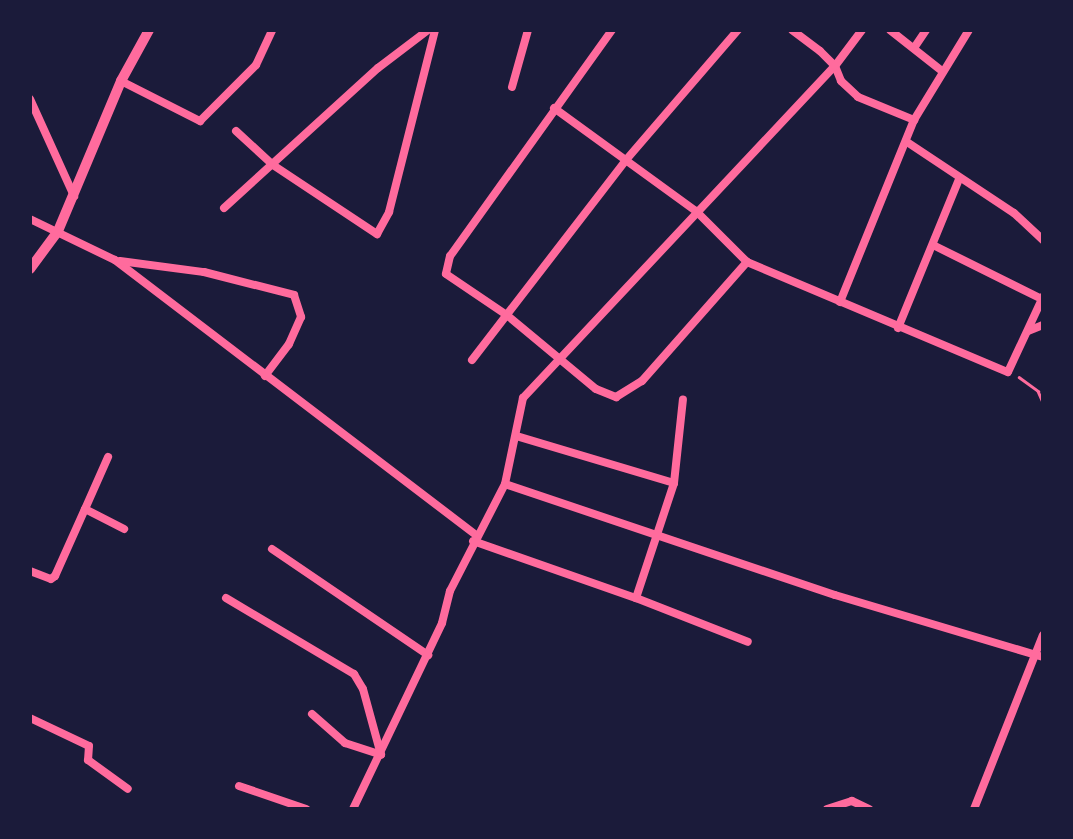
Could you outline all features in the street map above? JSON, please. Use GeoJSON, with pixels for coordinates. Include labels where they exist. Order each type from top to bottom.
{"type":"FeatureCollection","features":[{"type":"Feature","properties":{"kind":"street"},"geometry":{"type":"LineString","coordinates":[[30,268],[58,231],[122,81],[149,30]]}},
{"type":"Feature","properties":{"kind":"street"},"geometry":{"type":"LineString","coordinates":[[122,81],[200,121],[256,64],[272,30]]}},
{"type":"Feature","properties":{"kind":"street"},"geometry":{"type":"LineString","coordinates":[[224,208],[378,68],[431,30]]}},
{"type":"Feature","properties":{"kind":"street"},"geometry":{"type":"LineString","coordinates":[[236,130],[274,164],[370,232],[382,231],[431,30]]}},
{"type":"Feature","properties":{"kind":"street"},"geometry":{"type":"LineString","coordinates":[[512,87],[528,30]]}},
{"type":"Feature","properties":{"kind":"street"},"geometry":{"type":"LineString","coordinates":[[612,30],[444,265],[453,280],[508,316],[605,394],[627,394],[747,262]]}},
{"type":"Feature","properties":{"kind":"street"},"geometry":{"type":"LineString","coordinates":[[472,360],[626,160],[738,30]]}},
{"type":"Feature","properties":{"kind":"street"},"geometry":{"type":"LineString","coordinates":[[792,30],[835,66],[840,82],[858,97],[914,120]]}},
{"type":"Feature","properties":{"kind":"street"},"geometry":{"type":"LineString","coordinates":[[352,809],[428,655],[475,538],[505,484],[523,398],[559,355],[835,66],[862,30]]}},
{"type":"Feature","properties":{"kind":"street"},"geometry":{"type":"LineString","coordinates":[[890,30],[942,71]]}},
{"type":"Feature","properties":{"kind":"street"},"geometry":{"type":"LineString","coordinates":[[914,48],[926,30]]}},
{"type":"Feature","properties":{"kind":"street"},"geometry":{"type":"LineString","coordinates":[[840,302],[914,120],[970,30]]}},
{"type":"Feature","properties":{"kind":"street"},"geometry":{"type":"LineString","coordinates":[[30,98],[74,196]]}},
{"type":"Feature","properties":{"kind":"street"},"geometry":{"type":"LineString","coordinates":[[554,108],[696,210],[747,262],[1008,372],[1043,298],[933,244]]}},
{"type":"Feature","properties":{"kind":"street"},"geometry":{"type":"LineString","coordinates":[[907,142],[1014,213],[1043,240]]}},
{"type":"Feature","properties":{"kind":"street"},"geometry":{"type":"LineString","coordinates":[[898,328],[958,179]]}},
{"type":"Feature","properties":{"kind":"street"},"geometry":{"type":"LineString","coordinates":[[30,219],[115,260],[475,538],[748,642]]}},
{"type":"Feature","properties":{"kind":"street"},"geometry":{"type":"LineString","coordinates":[[115,260],[204,272],[294,296],[301,316],[289,344],[265,376]]}},
{"type":"Feature","properties":{"kind":"street"},"geometry":{"type":"LineString","coordinates":[[1028,331],[1043,324]]}},
{"type":"Feature","properties":{"kind":"street"},"geometry":{"type":"LineString","coordinates":[[636,598],[674,483],[683,399]]}},
{"type":"Feature","properties":{"kind":"street"},"geometry":{"type":"LineString","coordinates":[[516,436],[674,483]]}},
{"type":"Feature","properties":{"kind":"street"},"geometry":{"type":"LineString","coordinates":[[30,571],[51,579],[56,576],[108,457]]}},
{"type":"Feature","properties":{"kind":"street"},"geometry":{"type":"LineString","coordinates":[[505,484],[657,537],[1039,656]]}},
{"type":"Feature","properties":{"kind":"street"},"geometry":{"type":"LineString","coordinates":[[85,509],[124,529]]}},
{"type":"Feature","properties":{"kind":"street"},"geometry":{"type":"LineString","coordinates":[[272,549],[428,655]]}},
{"type":"Feature","properties":{"kind":"street"},"geometry":{"type":"LineString","coordinates":[[226,598],[360,680],[380,755]]}},
{"type":"Feature","properties":{"kind":"street"},"geometry":{"type":"LineString","coordinates":[[974,809],[1039,656],[1043,636]]}},
{"type":"Feature","properties":{"kind":"street"},"geometry":{"type":"LineString","coordinates":[[312,714],[345,743],[380,755]]}},
{"type":"Feature","properties":{"kind":"street"},"geometry":{"type":"LineString","coordinates":[[30,718],[89,746],[88,760],[128,788]]}},
{"type":"Feature","properties":{"kind":"street"},"geometry":{"type":"LineString","coordinates":[[239,786],[306,809]]}},
{"type":"Feature","properties":{"kind":"street"},"geometry":{"type":"LineString","coordinates":[[827,809],[852,802],[869,809]]}},
{"type":"Feature","properties":{"kind":"path"},"geometry":{"type":"LineString","coordinates":[[1008,372],[1038,392],[1043,402]]}}]}
